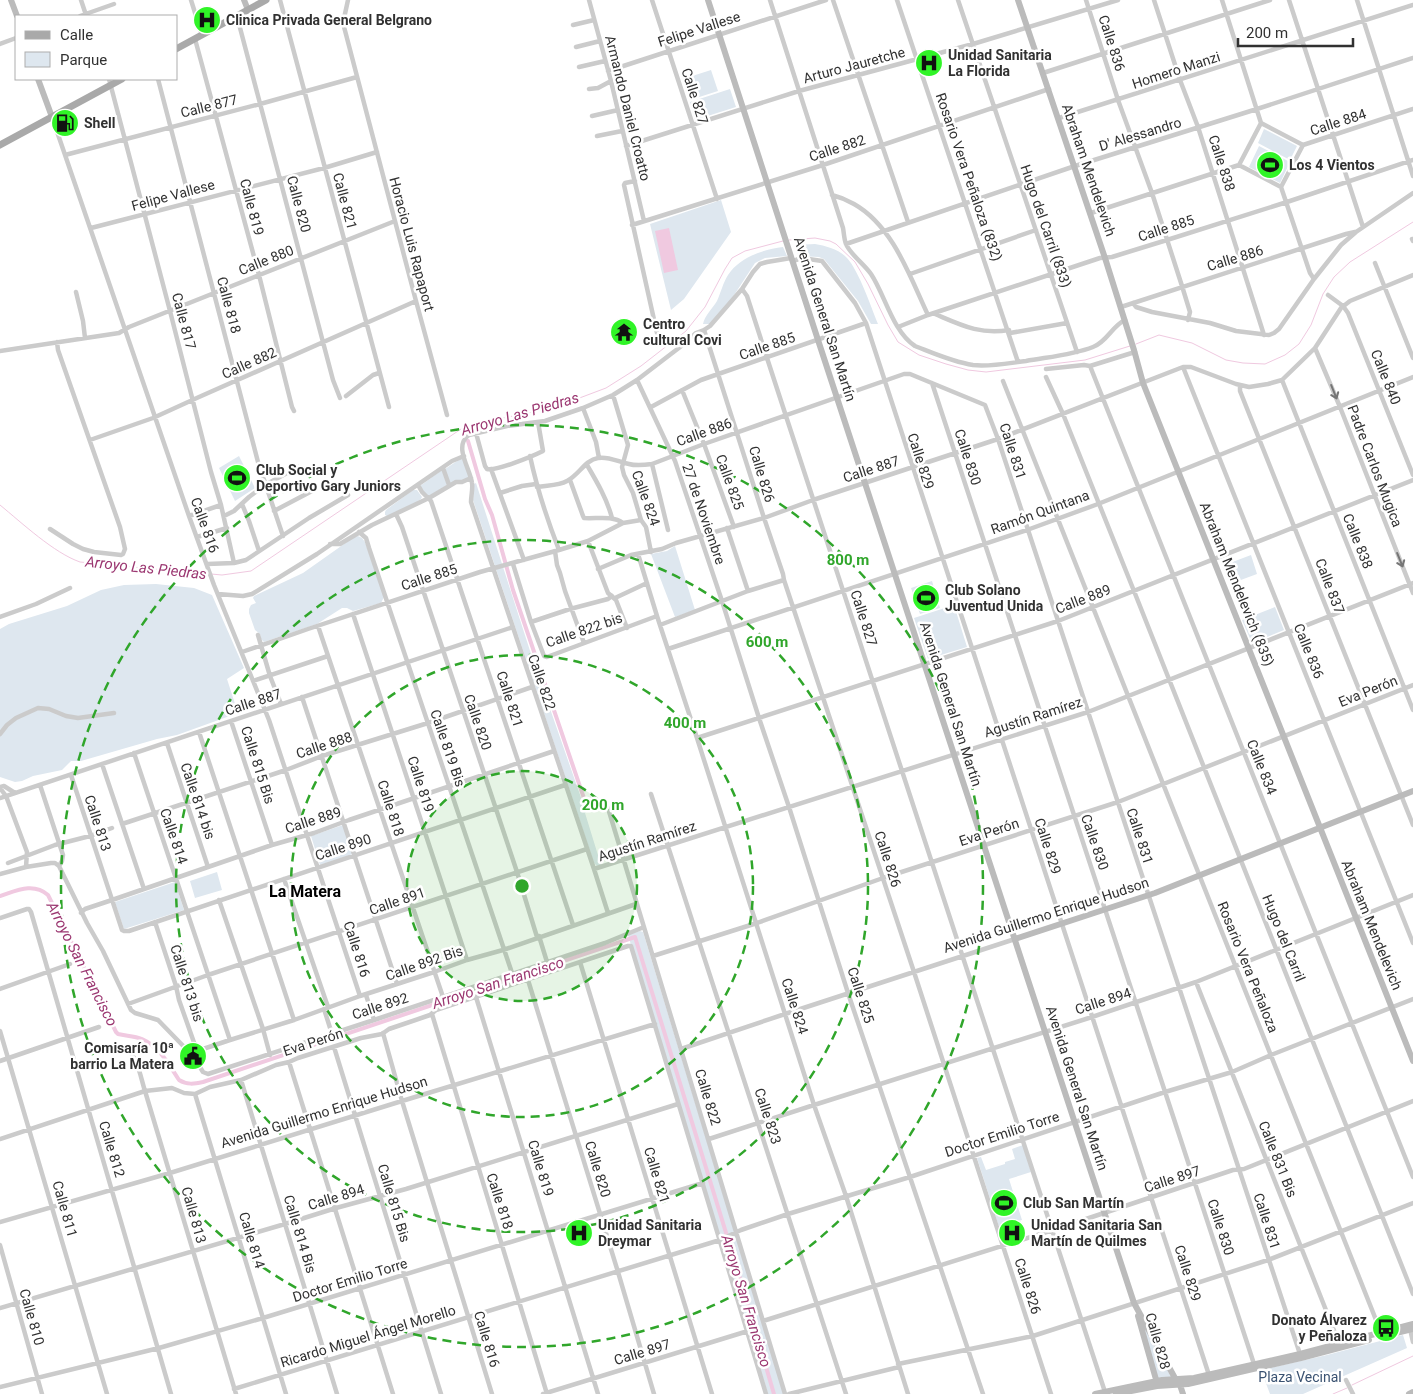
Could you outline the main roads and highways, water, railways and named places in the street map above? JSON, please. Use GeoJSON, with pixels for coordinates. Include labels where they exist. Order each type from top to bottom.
{"type":"FeatureCollection","features":[{"type":"Feature","properties":{"kind":"main road"},"geometry":{"type":"LineString","coordinates":[[11,0],[17,15]]}},
{"type":"Feature","properties":{"kind":"main road"},"geometry":{"type":"LineString","coordinates":[[244,0],[248,10]]}},
{"type":"Feature","properties":{"kind":"main road"},"geometry":{"type":"LineString","coordinates":[[178,48],[266,0]]}},
{"type":"Feature","properties":{"kind":"main road","name":"Avenida General San Martín"},"geometry":{"type":"LineString","coordinates":[[708,0],[1134,1303],[1183,1394]]}},
{"type":"Feature","properties":{"kind":"main road","name":"Abraham Mendelevich"},"geometry":{"type":"LineString","coordinates":[[1018,0],[1106,258],[1135,351]]}},
{"type":"Feature","properties":{"kind":"main road"},"geometry":{"type":"LineString","coordinates":[[38,80],[52,117]]}},
{"type":"Feature","properties":{"kind":"main road"},"geometry":{"type":"LineString","coordinates":[[0,145],[52,117],[110,82]]}},
{"type":"Feature","properties":{"kind":"main road","name":"Abraham Mendelevich (835)"},"geometry":{"type":"LineString","coordinates":[[1135,351],[1143,383],[1320,827]]}},
{"type":"Feature","properties":{"kind":"main road","name":"Avenida Guillermo Enrique Hudson"},"geometry":{"type":"LineString","coordinates":[[1015,939],[1148,896],[1413,791]]}},
{"type":"Feature","properties":{"kind":"main road","name":"Abraham Mendelevich"},"geometry":{"type":"LineString","coordinates":[[1320,827],[1413,1061]]}},
{"type":"Feature","properties":{"kind":"main road","name":"Calle 828"},"geometry":{"type":"LineString","coordinates":[[1134,1303],[1157,1384]]}},
{"type":"Feature","properties":{"kind":"main road"},"geometry":{"type":"LineString","coordinates":[[1177,1383],[1254,1364],[1300,1356],[1339,1343],[1412,1327]]}},
{"type":"Feature","properties":{"kind":"main road"},"geometry":{"type":"LineString","coordinates":[[1095,1394],[1157,1384],[1177,1383],[1300,1356],[1382,1334]]}},
{"type":"Feature","properties":{"kind":"main road","name":"Avenida General San Martín"},"geometry":{"type":"LineString","coordinates":[[1177,1383],[1178,1394]]}},
{"type":"Feature","properties":{"kind":"main road"},"geometry":{"type":"LineString","coordinates":[[1116,1394],[1142,1392],[1157,1384]]}},
{"type":"Feature","properties":{"kind":"main road"},"geometry":{"type":"LineString","coordinates":[[1409,1394],[1413,1392]]}},
{"type":"Feature","properties":{"kind":"waterway","name":"Arroyo Las Piedras"},"geometry":{"type":"LineString","coordinates":[[1136,344],[1159,335],[1192,343],[1226,360],[1265,364],[1285,355],[1299,344],[1311,325],[1323,294],[1334,277],[1350,262],[1413,222]]}},
{"type":"Feature","properties":{"kind":"waterway","name":"Arroyo Las Piedras"},"geometry":{"type":"LineString","coordinates":[[789,240],[815,238],[836,244],[855,262],[898,342],[919,355],[946,364],[968,370],[986,372],[1085,360],[1130,346]]}},
{"type":"Feature","properties":{"kind":"waterway","name":"Arroyo Las Piedras"},"geometry":{"type":"LineString","coordinates":[[211,574],[222,575],[251,571],[461,429],[478,423],[553,408],[606,388],[641,366],[686,331],[705,307],[732,258],[745,251],[783,241]]}},
{"type":"Feature","properties":{"kind":"waterway"},"geometry":{"type":"LineString","coordinates":[[468,441],[485,499],[492,515],[513,590],[588,810]]}},
{"type":"Feature","properties":{"kind":"waterway","name":"Arroyo Las Piedras"},"geometry":{"type":"LineString","coordinates":[[0,505],[49,545],[80,562],[207,574]]}},
{"type":"Feature","properties":{"kind":"waterway","name":"Arroyo San Francisco"},"geometry":{"type":"LineString","coordinates":[[0,896],[30,888],[42,891],[48,895],[116,1032],[148,1042],[164,1057],[179,1080],[191,1084],[203,1082],[635,937],[774,1394]]}},
{"type":"Feature","properties":{"kind":"waterway"},"geometry":{"type":"LineString","coordinates":[[1352,1385],[1413,1356]]}},
{"type":"Feature","properties":{"kind":"waterway"},"geometry":{"type":"LineString","coordinates":[[1333,1394],[1347,1388]]}},
{"type":"Feature","properties":{"kind":"place","name":"Clinica Privada General Belgrano"},"geometry":{"type":"Point","coordinates":[207,20]}},
{"type":"Feature","properties":{"kind":"place","name":"Unidad Sanitaria La Florida"},"geometry":{"type":"Point","coordinates":[929,63]}},
{"type":"Feature","properties":{"kind":"place","name":"Shell"},"geometry":{"type":"Point","coordinates":[65,123]}},
{"type":"Feature","properties":{"kind":"place","name":"Los 4 Vientos"},"geometry":{"type":"Point","coordinates":[1270,165]}},
{"type":"Feature","properties":{"kind":"place","name":"Centro cultural Covi"},"geometry":{"type":"Point","coordinates":[624,332]}},
{"type":"Feature","properties":{"kind":"place","name":"Club Social y Deportivo Gary Juniors"},"geometry":{"type":"Point","coordinates":[237,478]}},
{"type":"Feature","properties":{"kind":"place","name":"Club Solano Juventud Unida"},"geometry":{"type":"Point","coordinates":[926,598]}},
{"type":"Feature","properties":{"kind":"place","name":"Comisaría 10ª barrio La Matera"},"geometry":{"type":"Point","coordinates":[193,1056]}},
{"type":"Feature","properties":{"kind":"place","name":"Club San Martín"},"geometry":{"type":"Point","coordinates":[1004,1203]}},
{"type":"Feature","properties":{"kind":"place","name":"Unidad Sanitaria Dreymar"},"geometry":{"type":"Point","coordinates":[579,1233]}},
{"type":"Feature","properties":{"kind":"place","name":"Unidad Sanitaria San Martín de Quilmes"},"geometry":{"type":"Point","coordinates":[1012,1233]}},
{"type":"Feature","properties":{"kind":"place","name":"Donato Álvarez y Peñaloza"},"geometry":{"type":"Point","coordinates":[1386,1328]}},
{"type":"Feature","properties":{"kind":"district","name":"La Matera"},"geometry":{"type":"Point","coordinates":[305,891]}},
{"type":"Feature","properties":{"kind":"park label","name":"Plaza Vecinal"},"geometry":{"type":"Point","coordinates":[1300,1377]}}]}
